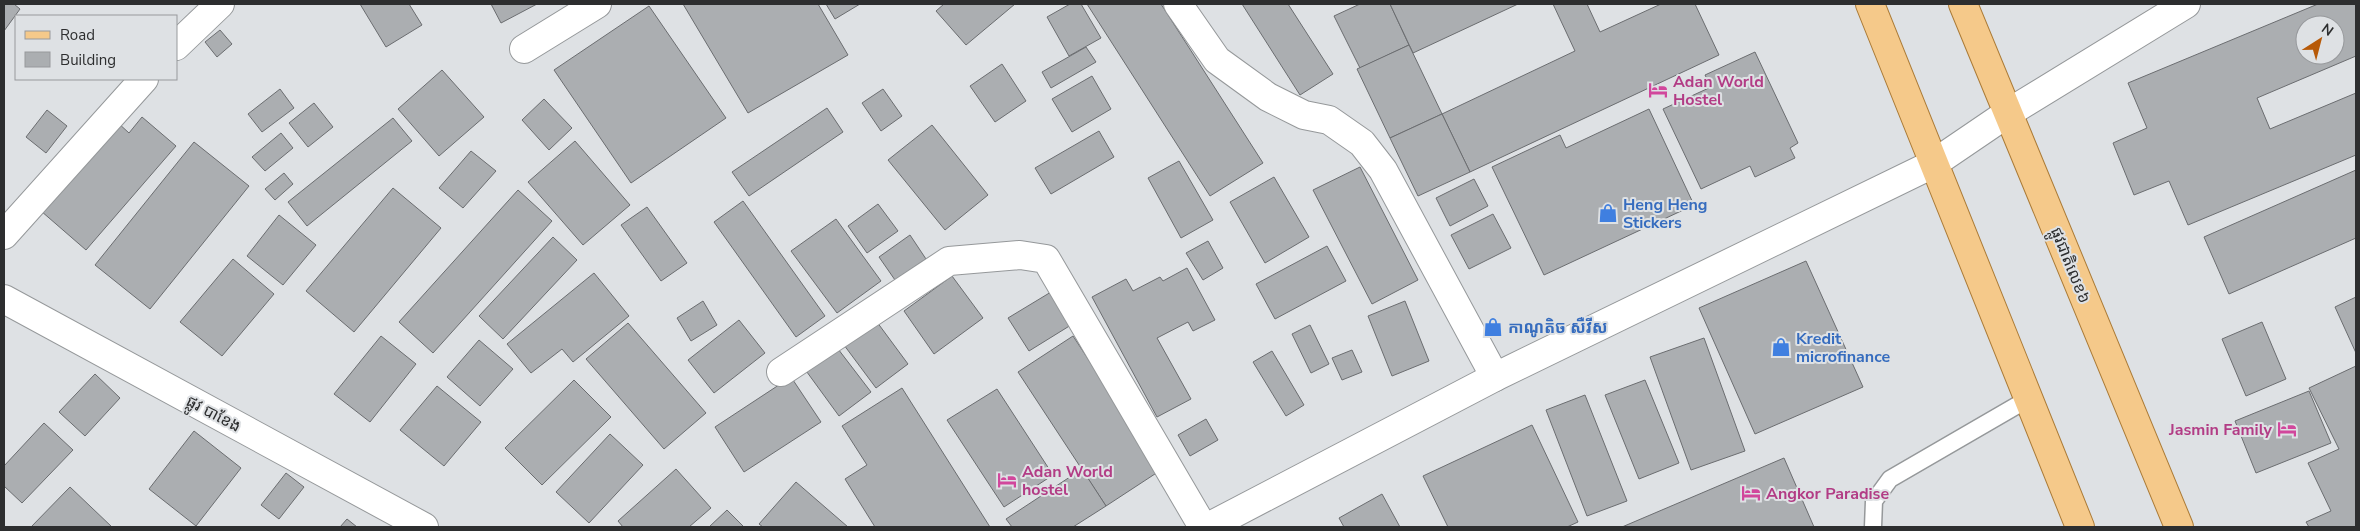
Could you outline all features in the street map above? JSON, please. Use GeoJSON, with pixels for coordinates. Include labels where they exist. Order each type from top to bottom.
{"type":"FeatureCollection","features":[{"type":"Feature","properties":{"kind":"main road"},"geometry":{"type":"LineString","coordinates":[[1870,4],[2080,527]]}},
{"type":"Feature","properties":{"kind":"main road","name":"ផ្លូវជាតិលេខ៦"},"geometry":{"type":"LineString","coordinates":[[1963,4],[2179,527]]}},
{"type":"Feature","properties":{"kind":"street"},"geometry":{"type":"LineString","coordinates":[[178,44],[220,4]]}},
{"type":"Feature","properties":{"kind":"street"},"geometry":{"type":"LineString","coordinates":[[524,49],[597,4]]}},
{"type":"Feature","properties":{"kind":"street"},"geometry":{"type":"LineString","coordinates":[[1178,4],[1217,60],[1268,97],[1304,115],[1328,120],[1362,143],[1383,170],[1495,377]]}},
{"type":"Feature","properties":{"kind":"street"},"geometry":{"type":"LineString","coordinates":[[1208,527],[1495,377],[1933,164],[2008,113],[2186,4]]}},
{"type":"Feature","properties":{"kind":"street"},"geometry":{"type":"LineString","coordinates":[[4,234],[143,80]]}},
{"type":"Feature","properties":{"kind":"street"},"geometry":{"type":"LineString","coordinates":[[781,372],[949,261],[1020,255],[1046,259],[1203,527]]}},
{"type":"Feature","properties":{"kind":"street","name":"ផ្លូវ បាខែង"},"geometry":{"type":"LineString","coordinates":[[4,299],[424,527]]}},
{"type":"Feature","properties":{"kind":"lane"},"geometry":{"type":"LineString","coordinates":[[1873,527],[1874,501],[1890,479],[2028,399]]}},
{"type":"Feature","properties":{"kind":"building"},"geometry":{"type":"Polygon","coordinates":[[[4,4],[14,4],[20,9],[4,31],[4,4]]]}},
{"type":"Feature","properties":{"kind":"building"},"geometry":{"type":"Polygon","coordinates":[[[360,4],[409,4],[422,25],[386,47],[360,4]]]}},
{"type":"Feature","properties":{"kind":"building"},"geometry":{"type":"Polygon","coordinates":[[[491,4],[537,4],[501,23],[491,4]]]}},
{"type":"Feature","properties":{"kind":"building"},"geometry":{"type":"Polygon","coordinates":[[[683,4],[818,4],[848,55],[748,113],[683,4]]]}},
{"type":"Feature","properties":{"kind":"building"},"geometry":{"type":"Polygon","coordinates":[[[826,4],[860,4],[835,19],[826,4]]]}},
{"type":"Feature","properties":{"kind":"building"},"geometry":{"type":"Polygon","coordinates":[[[944,4],[1015,4],[966,45],[936,11],[944,4]]]}},
{"type":"Feature","properties":{"kind":"building"},"geometry":{"type":"Polygon","coordinates":[[[1070,4],[1081,4],[1101,38],[1069,56],[1047,17],[1070,4]]]}},
{"type":"Feature","properties":{"kind":"building"},"geometry":{"type":"Polygon","coordinates":[[[1087,4],[1161,4],[1263,163],[1210,196],[1087,4]]]}},
{"type":"Feature","properties":{"kind":"building"},"geometry":{"type":"Polygon","coordinates":[[[1242,4],[1288,4],[1333,74],[1300,95],[1242,4]]]}},
{"type":"Feature","properties":{"kind":"building"},"geometry":{"type":"Polygon","coordinates":[[[1360,4],[1390,4],[1409,45],[1360,68],[1334,16],[1360,4]]]}},
{"type":"Feature","properties":{"kind":"building"},"geometry":{"type":"Polygon","coordinates":[[[1390,4],[1518,4],[1413,53],[1390,4]]]}},
{"type":"Feature","properties":{"kind":"building"},"geometry":{"type":"Polygon","coordinates":[[[1553,4],[1587,4],[1600,32],[1661,4],[1695,4],[1719,55],[1470,172],[1442,114],[1575,51],[1553,4]]]}},
{"type":"Feature","properties":{"kind":"building"},"geometry":{"type":"Polygon","coordinates":[[[2318,4],[2356,4],[2356,56],[2345,61],[2345,15],[2295,15],[2295,65],[2335,65],[2257,98],[2270,129],[2356,93],[2356,155],[2188,225],[2169,181],[2134,195],[2113,143],[2147,128],[2128,83],[2318,4]]]}},
{"type":"Feature","properties":{"kind":"building"},"geometry":{"type":"Polygon","coordinates":[[[649,6],[726,118],[631,183],[554,70],[649,6]]]}},
{"type":"Feature","properties":{"kind":"building"},"geometry":{"type":"Polygon","coordinates":[[[220,30],[232,44],[217,57],[205,42],[220,30]]]}},
{"type":"Feature","properties":{"kind":"building"},"geometry":{"type":"Polygon","coordinates":[[[1409,45],[1442,114],[1390,138],[1357,69],[1409,45]]]}},
{"type":"Feature","properties":{"kind":"building"},"geometry":{"type":"Polygon","coordinates":[[[1086,47],[1096,62],[1051,88],[1042,72],[1086,47]]]}},
{"type":"Feature","properties":{"kind":"building"},"geometry":{"type":"Polygon","coordinates":[[[1755,52],[1798,143],[1790,148],[1795,158],[1755,177],[1750,166],[1701,189],[1663,109],[1711,87],[1705,75],[1755,52]]]}},
{"type":"Feature","properties":{"kind":"building"},"geometry":{"type":"Polygon","coordinates":[[[1002,64],[1026,101],[995,122],[970,86],[1002,64]]]}},
{"type":"Feature","properties":{"kind":"building"},"geometry":{"type":"Polygon","coordinates":[[[442,70],[484,117],[439,156],[398,109],[442,70]]]}},
{"type":"Feature","properties":{"kind":"building"},"geometry":{"type":"Polygon","coordinates":[[[1092,76],[1111,109],[1072,132],[1052,99],[1092,76]]]}},
{"type":"Feature","properties":{"kind":"building"},"geometry":{"type":"Polygon","coordinates":[[[280,89],[294,108],[262,132],[248,114],[280,89]]]}},
{"type":"Feature","properties":{"kind":"building"},"geometry":{"type":"Polygon","coordinates":[[[883,89],[902,116],[881,131],[862,103],[883,89]]]}},
{"type":"Feature","properties":{"kind":"building"},"geometry":{"type":"Polygon","coordinates":[[[544,99],[572,128],[549,150],[522,120],[544,99]]]}},
{"type":"Feature","properties":{"kind":"building"},"geometry":{"type":"Polygon","coordinates":[[[314,103],[333,127],[308,147],[289,123],[314,103]]]}},
{"type":"Feature","properties":{"kind":"building"},"geometry":{"type":"Polygon","coordinates":[[[827,108],[843,132],[749,196],[732,172],[827,108]]]}},
{"type":"Feature","properties":{"kind":"building"},"geometry":{"type":"Polygon","coordinates":[[[1649,109],[1694,205],[1544,275],[1492,167],[1560,135],[1566,148],[1649,109]]]}},
{"type":"Feature","properties":{"kind":"building"},"geometry":{"type":"Polygon","coordinates":[[[47,110],[67,126],[46,153],[26,137],[47,110]]]}},
{"type":"Feature","properties":{"kind":"building"},"geometry":{"type":"Polygon","coordinates":[[[1442,114],[1470,172],[1418,196],[1390,138],[1442,114]]]}},
{"type":"Feature","properties":{"kind":"building"},"geometry":{"type":"Polygon","coordinates":[[[142,117],[176,146],[86,250],[41,211],[117,122],[129,133],[142,117]]]}},
{"type":"Feature","properties":{"kind":"building"},"geometry":{"type":"Polygon","coordinates":[[[393,118],[412,141],[307,226],[288,202],[393,118]]]}},
{"type":"Feature","properties":{"kind":"building"},"geometry":{"type":"Polygon","coordinates":[[[932,125],[988,195],[945,230],[888,160],[932,125]]]}},
{"type":"Feature","properties":{"kind":"building"},"geometry":{"type":"Polygon","coordinates":[[[1099,131],[1114,157],[1051,194],[1035,168],[1099,131]]]}},
{"type":"Feature","properties":{"kind":"building"},"geometry":{"type":"Polygon","coordinates":[[[281,133],[293,148],[265,171],[252,157],[281,133]]]}},
{"type":"Feature","properties":{"kind":"building"},"geometry":{"type":"Polygon","coordinates":[[[575,141],[630,205],[583,245],[528,182],[575,141]]]}},
{"type":"Feature","properties":{"kind":"building"},"geometry":{"type":"Polygon","coordinates":[[[194,142],[249,186],[150,309],[95,265],[194,142]]]}},
{"type":"Feature","properties":{"kind":"building"},"geometry":{"type":"Polygon","coordinates":[[[471,151],[496,171],[463,208],[439,188],[471,151]]]}},
{"type":"Feature","properties":{"kind":"building"},"geometry":{"type":"Polygon","coordinates":[[[1179,161],[1213,220],[1181,238],[1148,178],[1179,161]]]}},
{"type":"Feature","properties":{"kind":"building"},"geometry":{"type":"Polygon","coordinates":[[[1360,167],[1418,280],[1372,304],[1313,190],[1360,167]]]}},
{"type":"Feature","properties":{"kind":"building"},"geometry":{"type":"Polygon","coordinates":[[[2356,170],[2356,238],[2229,294],[2204,237],[2356,170]]]}},
{"type":"Feature","properties":{"kind":"building"},"geometry":{"type":"Polygon","coordinates":[[[284,173],[293,184],[275,200],[265,189],[284,173]]]}},
{"type":"Feature","properties":{"kind":"building"},"geometry":{"type":"Polygon","coordinates":[[[1274,177],[1309,237],[1265,263],[1230,202],[1274,177]]]}},
{"type":"Feature","properties":{"kind":"building"},"geometry":{"type":"Polygon","coordinates":[[[1474,179],[1488,206],[1450,226],[1436,198],[1474,179]]]}},
{"type":"Feature","properties":{"kind":"building"},"geometry":{"type":"Polygon","coordinates":[[[393,188],[441,228],[354,332],[306,291],[393,188]]]}},
{"type":"Feature","properties":{"kind":"building"},"geometry":{"type":"Polygon","coordinates":[[[518,190],[552,221],[433,353],[399,322],[518,190]]]}},
{"type":"Feature","properties":{"kind":"building"},"geometry":{"type":"Polygon","coordinates":[[[743,201],[825,316],[796,337],[714,222],[743,201]]]}},
{"type":"Feature","properties":{"kind":"building"},"geometry":{"type":"Polygon","coordinates":[[[878,204],[898,231],[867,253],[848,226],[878,204]]]}},
{"type":"Feature","properties":{"kind":"building"},"geometry":{"type":"Polygon","coordinates":[[[647,207],[687,263],[661,281],[621,225],[647,207]]]}},
{"type":"Feature","properties":{"kind":"building"},"geometry":{"type":"Polygon","coordinates":[[[1493,214],[1511,248],[1469,269],[1451,235],[1493,214]]]}},
{"type":"Feature","properties":{"kind":"building"},"geometry":{"type":"Polygon","coordinates":[[[279,215],[316,245],[283,285],[247,256],[279,215]]]}},
{"type":"Feature","properties":{"kind":"building"},"geometry":{"type":"Polygon","coordinates":[[[836,219],[881,281],[837,313],[791,251],[836,219]]]}},
{"type":"Feature","properties":{"kind":"building"},"geometry":{"type":"Polygon","coordinates":[[[910,235],[926,259],[895,280],[879,257],[910,235]]]}},
{"type":"Feature","properties":{"kind":"building"},"geometry":{"type":"Polygon","coordinates":[[[553,237],[577,260],[503,339],[479,316],[553,237]]]}},
{"type":"Feature","properties":{"kind":"building"},"geometry":{"type":"Polygon","coordinates":[[[1208,241],[1223,268],[1203,280],[1186,253],[1208,241]]]}},
{"type":"Feature","properties":{"kind":"building"},"geometry":{"type":"Polygon","coordinates":[[[1327,246],[1346,281],[1275,319],[1256,284],[1327,246]]]}},
{"type":"Feature","properties":{"kind":"building"},"geometry":{"type":"Polygon","coordinates":[[[233,259],[274,294],[222,356],[180,322],[233,259]]]}},
{"type":"Feature","properties":{"kind":"building","name":"Kredit microfinance"},"geometry":{"type":"Polygon","coordinates":[[[1806,261],[1863,387],[1755,434],[1699,308],[1806,261]]]}},
{"type":"Feature","properties":{"kind":"building"},"geometry":{"type":"Polygon","coordinates":[[[1187,268],[1215,320],[1193,331],[1188,322],[1157,338],[1191,399],[1157,417],[1092,297],[1126,279],[1133,291],[1160,277],[1163,281],[1187,268]]]}},
{"type":"Feature","properties":{"kind":"building"},"geometry":{"type":"Polygon","coordinates":[[[594,273],[629,316],[573,362],[562,349],[531,373],[507,344],[594,273]]]}},
{"type":"Feature","properties":{"kind":"building"},"geometry":{"type":"Polygon","coordinates":[[[952,276],[983,318],[934,354],[904,311],[952,276]]]}},
{"type":"Feature","properties":{"kind":"building"},"geometry":{"type":"Polygon","coordinates":[[[1051,292],[1071,325],[1029,351],[1008,318],[1051,292]]]}},
{"type":"Feature","properties":{"kind":"building"},"geometry":{"type":"Polygon","coordinates":[[[2356,297],[2356,353],[2335,307],[2356,297]]]}},
{"type":"Feature","properties":{"kind":"building"},"geometry":{"type":"Polygon","coordinates":[[[703,301],[717,325],[691,341],[677,318],[703,301]]]}},
{"type":"Feature","properties":{"kind":"building"},"geometry":{"type":"Polygon","coordinates":[[[1405,301],[1429,361],[1392,376],[1368,316],[1405,301]]]}},
{"type":"Feature","properties":{"kind":"building"},"geometry":{"type":"Polygon","coordinates":[[[874,318],[908,364],[876,388],[841,341],[874,318]]]}},
{"type":"Feature","properties":{"kind":"building"},"geometry":{"type":"Polygon","coordinates":[[[739,320],[765,353],[714,393],[688,360],[739,320]]]}},
{"type":"Feature","properties":{"kind":"building"},"geometry":{"type":"Polygon","coordinates":[[[2262,322],[2286,379],[2246,396],[2222,339],[2262,322]]]}},
{"type":"Feature","properties":{"kind":"building"},"geometry":{"type":"Polygon","coordinates":[[[628,323],[706,413],[664,449],[586,359],[628,323]]]}},
{"type":"Feature","properties":{"kind":"building"},"geometry":{"type":"Polygon","coordinates":[[[1310,325],[1329,364],[1311,373],[1292,334],[1310,325]]]}},
{"type":"Feature","properties":{"kind":"building"},"geometry":{"type":"Polygon","coordinates":[[[381,336],[416,364],[370,422],[334,394],[381,336]]]}},
{"type":"Feature","properties":{"kind":"building"},"geometry":{"type":"Polygon","coordinates":[[[1073,336],[1161,470],[1106,506],[1018,372],[1073,336]]]}},
{"type":"Feature","properties":{"kind":"building"},"geometry":{"type":"Polygon","coordinates":[[[1704,338],[1745,451],[1691,470],[1650,357],[1704,338]]]}},
{"type":"Feature","properties":{"kind":"building"},"geometry":{"type":"Polygon","coordinates":[[[479,340],[513,369],[480,406],[447,377],[479,340]]]}},
{"type":"Feature","properties":{"kind":"building"},"geometry":{"type":"Polygon","coordinates":[[[835,345],[871,392],[839,416],[804,368],[835,345]]]}},
{"type":"Feature","properties":{"kind":"building"},"geometry":{"type":"Polygon","coordinates":[[[1352,350],[1362,372],[1342,380],[1332,358],[1352,350]]]}},
{"type":"Feature","properties":{"kind":"building"},"geometry":{"type":"Polygon","coordinates":[[[1272,351],[1304,405],[1286,416],[1253,362],[1272,351]]]}},
{"type":"Feature","properties":{"kind":"building"},"geometry":{"type":"Polygon","coordinates":[[[2356,366],[2356,527],[2309,527],[2306,522],[2331,511],[2308,463],[2339,449],[2309,388],[2356,366]]]}},
{"type":"Feature","properties":{"kind":"building"},"geometry":{"type":"Polygon","coordinates":[[[95,374],[120,398],[85,436],[59,412],[95,374]]]}},
{"type":"Feature","properties":{"kind":"building"},"geometry":{"type":"Polygon","coordinates":[[[791,377],[821,422],[744,472],[715,427],[791,377]]]}},
{"type":"Feature","properties":{"kind":"building"},"geometry":{"type":"Polygon","coordinates":[[[574,380],[611,417],[542,485],[505,448],[574,380]]]}},
{"type":"Feature","properties":{"kind":"building"},"geometry":{"type":"Polygon","coordinates":[[[1645,380],[1679,463],[1639,479],[1605,395],[1645,380]]]}},
{"type":"Feature","properties":{"kind":"building"},"geometry":{"type":"Polygon","coordinates":[[[437,386],[481,422],[444,466],[400,430],[437,386]]]}},
{"type":"Feature","properties":{"kind":"building"},"geometry":{"type":"Polygon","coordinates":[[[902,388],[990,527],[875,527],[845,479],[867,465],[842,426],[902,388]]]}},
{"type":"Feature","properties":{"kind":"building"},"geometry":{"type":"Polygon","coordinates":[[[997,389],[1053,475],[1004,507],[947,420],[997,389]]]}},
{"type":"Feature","properties":{"kind":"building"},"geometry":{"type":"Polygon","coordinates":[[[2309,391],[2331,443],[2256,473],[2235,421],[2309,391]]]}},
{"type":"Feature","properties":{"kind":"building"},"geometry":{"type":"Polygon","coordinates":[[[1585,395],[1627,501],[1587,516],[1546,410],[1585,395]]]}},
{"type":"Feature","properties":{"kind":"building"},"geometry":{"type":"Polygon","coordinates":[[[1206,419],[1218,440],[1190,456],[1178,435],[1206,419]]]}},
{"type":"Feature","properties":{"kind":"building"},"geometry":{"type":"Polygon","coordinates":[[[44,423],[73,450],[22,503],[4,486],[4,466],[44,423]]]}},
{"type":"Feature","properties":{"kind":"building"},"geometry":{"type":"Polygon","coordinates":[[[1532,425],[1578,522],[1567,527],[1448,527],[1423,476],[1532,425]]]}},
{"type":"Feature","properties":{"kind":"building"},"geometry":{"type":"Polygon","coordinates":[[[194,431],[241,468],[196,526],[149,489],[194,431]]]}},
{"type":"Feature","properties":{"kind":"building"},"geometry":{"type":"Polygon","coordinates":[[[610,434],[643,465],[589,523],[556,492],[610,434]]]}},
{"type":"Feature","properties":{"kind":"building","name":"Angkor Paradise"},"geometry":{"type":"Polygon","coordinates":[[[1784,458],[1814,527],[1622,527],[1784,458]]]}},
{"type":"Feature","properties":{"kind":"building"},"geometry":{"type":"Polygon","coordinates":[[[676,469],[711,508],[689,527],[623,527],[618,521],[676,469]]]}},
{"type":"Feature","properties":{"kind":"building"},"geometry":{"type":"Polygon","coordinates":[[[1082,469],[1106,506],[1073,527],[1012,527],[1006,519],[1082,469]]]}},
{"type":"Feature","properties":{"kind":"building"},"geometry":{"type":"Polygon","coordinates":[[[286,473],[304,487],[279,519],[261,505],[286,473]]]}},
{"type":"Feature","properties":{"kind":"building"},"geometry":{"type":"Polygon","coordinates":[[[796,482],[848,527],[763,527],[759,524],[796,482]]]}},
{"type":"Feature","properties":{"kind":"building"},"geometry":{"type":"Polygon","coordinates":[[[70,487],[112,527],[31,527],[70,487]]]}},
{"type":"Feature","properties":{"kind":"building"},"geometry":{"type":"Polygon","coordinates":[[[1382,494],[1400,527],[1344,527],[1339,518],[1382,494]]]}},
{"type":"Feature","properties":{"kind":"building"},"geometry":{"type":"Polygon","coordinates":[[[727,510],[744,527],[709,527],[727,510]]]}},
{"type":"Feature","properties":{"kind":"building"},"geometry":{"type":"Polygon","coordinates":[[[347,519],[357,527],[340,527],[347,519]]]}},
{"type":"Feature","properties":{"kind":"place","name":"Adan World Hostel"},"geometry":{"type":"Point","coordinates":[1658,90]}},
{"type":"Feature","properties":{"kind":"place","name":"Heng Heng Stickers"},"geometry":{"type":"Point","coordinates":[1608,213]}},
{"type":"Feature","properties":{"kind":"place","name":"កាណូតិច សឺវីស"},"geometry":{"type":"Point","coordinates":[1493,327]}},
{"type":"Feature","properties":{"kind":"place","name":"Kredit microfinance"},"geometry":{"type":"Point","coordinates":[1781,347]}},
{"type":"Feature","properties":{"kind":"place","name":"Jasmin Family"},"geometry":{"type":"Point","coordinates":[2287,429]}},
{"type":"Feature","properties":{"kind":"place","name":"Adan World hostel"},"geometry":{"type":"Point","coordinates":[1007,480]}},
{"type":"Feature","properties":{"kind":"place","name":"Angkor Paradise"},"geometry":{"type":"Point","coordinates":[1751,493]}}]}
